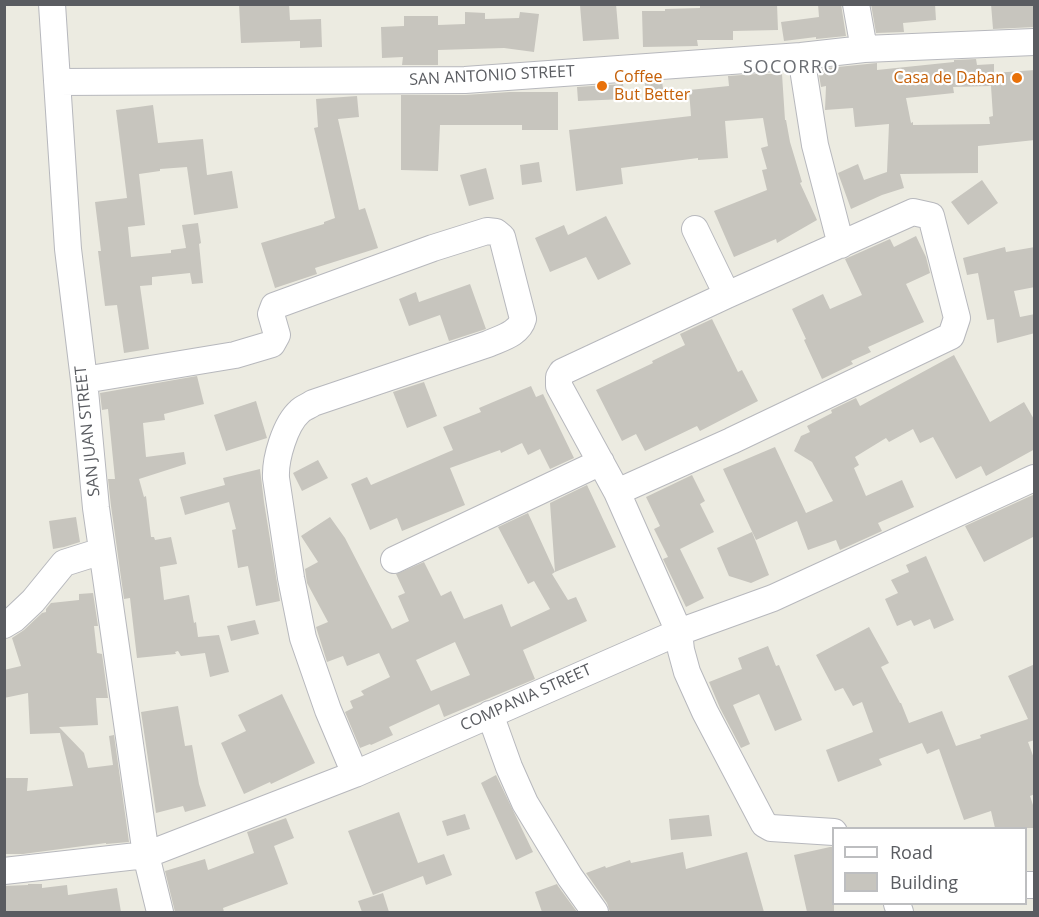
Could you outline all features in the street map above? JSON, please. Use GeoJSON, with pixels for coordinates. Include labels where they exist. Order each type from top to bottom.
{"type":"FeatureCollection","features":[{"type":"Feature","properties":{"kind":"street","name":"SAN JUAN STREET"},"geometry":{"type":"LineString","coordinates":[[52,4],[68,249],[84,380],[96,508],[146,855],[160,912]]}},
{"type":"Feature","properties":{"kind":"street"},"geometry":{"type":"LineString","coordinates":[[856,4],[864,50]]}},
{"type":"Feature","properties":{"kind":"street","name":"SAN ANTONIO STREET"},"geometry":{"type":"LineString","coordinates":[[57,82],[465,80],[864,50],[1035,42]]}},
{"type":"Feature","properties":{"kind":"street"},"geometry":{"type":"LineString","coordinates":[[801,56],[815,145],[841,245]]}},
{"type":"Feature","properties":{"kind":"street"},"geometry":{"type":"LineString","coordinates":[[617,492],[731,441],[951,336],[957,318],[932,216],[913,212],[562,372],[559,378],[559,386],[617,492],[679,632],[687,672],[705,712],[764,824],[771,828],[832,832]]}},
{"type":"Feature","properties":{"kind":"street"},"geometry":{"type":"LineString","coordinates":[[695,230],[727,295]]}},
{"type":"Feature","properties":{"kind":"street"},"geometry":{"type":"LineString","coordinates":[[84,380],[235,355],[272,344],[277,335],[271,314],[274,306],[432,248],[487,231],[496,232],[502,237],[524,319],[521,326],[514,332],[488,344],[313,404],[299,411],[287,429],[282,443],[275,469],[291,578],[303,638],[328,710],[355,774]]}},
{"type":"Feature","properties":{"kind":"street"},"geometry":{"type":"LineString","coordinates":[[394,560],[601,462]]}},
{"type":"Feature","properties":{"kind":"street","name":"COMPANIA STREET"},"geometry":{"type":"LineString","coordinates":[[4,872],[146,855],[355,774],[679,632],[773,598],[1035,478]]}},
{"type":"Feature","properties":{"kind":"street"},"geometry":{"type":"LineString","coordinates":[[4,624],[14,619],[33,601],[64,563],[102,551]]}},
{"type":"Feature","properties":{"kind":"street"},"geometry":{"type":"LineString","coordinates":[[490,714],[525,803],[570,877],[595,912]]}},
{"type":"Feature","properties":{"kind":"building"},"geometry":{"type":"Polygon","coordinates":[[[239,4],[289,4],[290,20],[321,19],[322,47],[300,48],[300,41],[241,43],[239,4]]]}},
{"type":"Feature","properties":{"kind":"building"},"geometry":{"type":"Polygon","coordinates":[[[616,4],[619,39],[583,41],[580,5],[616,4]]]}},
{"type":"Feature","properties":{"kind":"building"},"geometry":{"type":"Polygon","coordinates":[[[700,4],[777,4],[778,30],[733,31],[733,40],[697,40],[698,46],[643,47],[642,11],[700,8],[700,4]]]}},
{"type":"Feature","properties":{"kind":"building"},"geometry":{"type":"Polygon","coordinates":[[[818,4],[841,4],[846,36],[784,41],[781,22],[819,17],[818,4]]]}},
{"type":"Feature","properties":{"kind":"building"},"geometry":{"type":"Polygon","coordinates":[[[871,4],[935,4],[936,20],[903,23],[904,32],[876,33],[871,4]]]}},
{"type":"Feature","properties":{"kind":"building"},"geometry":{"type":"Polygon","coordinates":[[[991,4],[1034,4],[1035,27],[993,29],[991,4]]]}},
{"type":"Feature","properties":{"kind":"building"},"geometry":{"type":"Polygon","coordinates":[[[465,12],[485,13],[485,19],[519,18],[520,12],[539,14],[534,52],[504,48],[438,50],[438,65],[402,65],[403,57],[382,58],[381,27],[404,26],[404,16],[438,16],[438,25],[465,24],[465,12]]]}},
{"type":"Feature","properties":{"kind":"building"},"geometry":{"type":"Polygon","coordinates":[[[976,59],[977,65],[994,64],[994,73],[1035,70],[1035,140],[978,146],[978,173],[900,174],[904,188],[851,209],[838,173],[858,164],[864,180],[887,172],[889,124],[855,127],[853,108],[825,110],[826,86],[821,87],[818,69],[877,63],[877,70],[954,62],[954,60],[976,59]],[[991,86],[953,87],[954,93],[906,98],[913,125],[990,124],[989,117],[993,116],[991,86]]]}},
{"type":"Feature","properties":{"kind":"building"},"geometry":{"type":"Polygon","coordinates":[[[782,74],[785,120],[790,142],[802,182],[800,183],[817,220],[777,243],[776,239],[734,257],[714,211],[767,190],[762,170],[767,169],[761,148],[768,146],[763,118],[725,121],[728,158],[698,160],[698,158],[621,168],[623,184],[576,191],[569,130],[691,116],[689,90],[729,86],[728,76],[782,74]]]}},
{"type":"Feature","properties":{"kind":"building"},"geometry":{"type":"Polygon","coordinates":[[[662,81],[664,96],[645,98],[645,82],[662,81]]]}},
{"type":"Feature","properties":{"kind":"building"},"geometry":{"type":"Polygon","coordinates":[[[623,84],[625,99],[578,101],[577,87],[623,84]]]}},
{"type":"Feature","properties":{"kind":"building"},"geometry":{"type":"Polygon","coordinates":[[[558,92],[558,130],[522,130],[522,125],[440,125],[438,171],[401,170],[401,95],[558,92]]]}},
{"type":"Feature","properties":{"kind":"building"},"geometry":{"type":"Polygon","coordinates":[[[357,96],[359,117],[338,119],[359,210],[365,208],[378,248],[315,268],[317,274],[275,288],[261,243],[324,224],[335,218],[314,128],[318,127],[316,99],[357,96]]]}},
{"type":"Feature","properties":{"kind":"building"},"geometry":{"type":"Polygon","coordinates":[[[153,105],[158,143],[203,139],[207,175],[232,171],[238,208],[194,215],[187,167],[160,169],[160,171],[139,174],[145,225],[128,227],[131,257],[171,253],[171,250],[186,248],[182,225],[198,223],[203,283],[192,284],[190,273],[152,277],[152,285],[140,286],[149,349],[124,353],[117,305],[105,306],[95,202],[127,198],[116,110],[153,105]]]}},
{"type":"Feature","properties":{"kind":"building"},"geometry":{"type":"Polygon","coordinates":[[[539,162],[542,182],[522,185],[520,165],[539,162]]]}},
{"type":"Feature","properties":{"kind":"building"},"geometry":{"type":"Polygon","coordinates":[[[486,168],[494,199],[469,206],[460,175],[486,168]]]}},
{"type":"Feature","properties":{"kind":"building"},"geometry":{"type":"Polygon","coordinates":[[[982,180],[998,203],[968,225],[951,202],[982,180]]]}},
{"type":"Feature","properties":{"kind":"building"},"geometry":{"type":"Polygon","coordinates":[[[606,216],[631,264],[598,280],[586,257],[550,272],[535,238],[564,225],[568,235],[606,216]]]}},
{"type":"Feature","properties":{"kind":"building"},"geometry":{"type":"Polygon","coordinates":[[[916,236],[926,257],[930,273],[906,284],[924,322],[868,347],[871,352],[851,361],[853,364],[822,379],[792,309],[823,294],[830,309],[862,295],[845,259],[890,239],[894,247],[916,236]]]}},
{"type":"Feature","properties":{"kind":"building"},"geometry":{"type":"Polygon","coordinates":[[[1005,247],[1006,252],[1035,247],[1035,287],[1014,291],[1020,317],[1035,314],[1035,333],[997,343],[994,319],[987,320],[978,273],[967,275],[963,258],[1005,247]]]}},
{"type":"Feature","properties":{"kind":"building"},"geometry":{"type":"Polygon","coordinates":[[[470,284],[486,329],[449,341],[440,315],[409,326],[399,299],[416,292],[419,302],[470,284]]]}},
{"type":"Feature","properties":{"kind":"building"},"geometry":{"type":"Polygon","coordinates":[[[712,319],[738,372],[742,370],[758,401],[700,431],[697,426],[645,451],[636,434],[622,441],[596,390],[685,345],[680,334],[712,319]]]}},
{"type":"Feature","properties":{"kind":"building"},"geometry":{"type":"Polygon","coordinates":[[[954,355],[990,422],[1024,402],[1035,421],[1035,449],[986,476],[981,466],[956,479],[933,437],[920,443],[913,429],[889,442],[886,438],[855,457],[859,465],[854,468],[866,496],[902,480],[914,507],[878,523],[882,531],[840,550],[836,540],[808,550],[797,521],[756,540],[723,469],[775,447],[806,513],[833,501],[812,462],[794,451],[801,436],[810,432],[807,426],[832,413],[831,410],[856,398],[860,406],[954,355]]]}},
{"type":"Feature","properties":{"kind":"building"},"geometry":{"type":"Polygon","coordinates":[[[197,376],[204,404],[164,414],[165,420],[143,423],[146,457],[184,452],[186,464],[139,479],[144,497],[146,496],[151,537],[155,540],[171,537],[177,564],[160,567],[164,600],[189,595],[198,637],[219,635],[229,672],[210,677],[205,653],[181,656],[178,651],[175,652],[176,654],[137,658],[130,598],[124,599],[111,506],[108,479],[115,479],[108,409],[102,410],[100,393],[197,376]]]}},
{"type":"Feature","properties":{"kind":"building"},"geometry":{"type":"Polygon","coordinates":[[[424,382],[437,416],[407,428],[393,392],[424,382]]]}},
{"type":"Feature","properties":{"kind":"building"},"geometry":{"type":"Polygon","coordinates":[[[531,386],[536,397],[543,394],[574,458],[550,469],[540,449],[528,455],[522,443],[501,453],[500,450],[450,468],[465,505],[402,531],[397,518],[370,530],[351,484],[367,477],[371,485],[453,450],[443,427],[481,412],[479,408],[531,386]]]}},
{"type":"Feature","properties":{"kind":"building"},"geometry":{"type":"Polygon","coordinates":[[[256,401],[267,438],[226,451],[214,415],[256,401]]]}},
{"type":"Feature","properties":{"kind":"building"},"geometry":{"type":"Polygon","coordinates":[[[318,460],[328,478],[302,491],[293,473],[318,460]]]}},
{"type":"Feature","properties":{"kind":"building"},"geometry":{"type":"Polygon","coordinates":[[[260,469],[280,601],[256,606],[248,566],[238,568],[232,530],[236,529],[229,502],[185,515],[180,497],[225,485],[223,478],[260,469]]]}},
{"type":"Feature","properties":{"kind":"building"},"geometry":{"type":"Polygon","coordinates":[[[692,475],[705,501],[700,504],[714,532],[680,549],[704,598],[686,607],[663,559],[668,557],[654,529],[660,526],[646,497],[692,475]]]}},
{"type":"Feature","properties":{"kind":"building"},"geometry":{"type":"Polygon","coordinates":[[[587,485],[616,547],[555,572],[550,503],[587,485]]]}},
{"type":"Feature","properties":{"kind":"building"},"geometry":{"type":"Polygon","coordinates":[[[1035,494],[1035,536],[984,562],[965,526],[1035,494]]]}},
{"type":"Feature","properties":{"kind":"building"},"geometry":{"type":"Polygon","coordinates":[[[528,513],[555,572],[552,574],[568,600],[576,597],[587,621],[523,650],[535,679],[444,717],[439,704],[389,727],[393,735],[360,748],[345,712],[353,708],[350,701],[364,695],[361,691],[390,677],[379,653],[347,666],[343,656],[327,662],[316,627],[328,622],[307,583],[305,569],[318,562],[301,536],[330,517],[345,538],[392,629],[409,621],[398,596],[405,593],[396,574],[424,562],[441,596],[451,591],[464,619],[502,604],[511,627],[550,609],[534,581],[528,584],[498,527],[528,513]],[[455,642],[416,660],[431,691],[470,675],[455,642]]]}},
{"type":"Feature","properties":{"kind":"building"},"geometry":{"type":"Polygon","coordinates":[[[76,517],[80,542],[53,549],[49,521],[76,517]]]}},
{"type":"Feature","properties":{"kind":"building"},"geometry":{"type":"Polygon","coordinates":[[[752,532],[769,575],[751,583],[729,576],[717,548],[752,532]]]}},
{"type":"Feature","properties":{"kind":"building"},"geometry":{"type":"Polygon","coordinates":[[[926,556],[954,620],[934,629],[930,619],[914,626],[911,620],[897,626],[885,599],[898,593],[891,580],[909,572],[906,565],[926,556]]]}},
{"type":"Feature","properties":{"kind":"building"},"geometry":{"type":"Polygon","coordinates":[[[93,593],[98,626],[94,626],[97,653],[102,654],[108,698],[96,698],[98,725],[59,727],[84,753],[88,768],[113,765],[109,736],[114,735],[129,842],[23,854],[4,854],[4,778],[28,778],[27,791],[73,786],[60,733],[30,734],[28,693],[4,698],[4,670],[21,666],[12,638],[46,612],[51,603],[79,600],[79,594],[93,593]]]}},
{"type":"Feature","properties":{"kind":"building"},"geometry":{"type":"Polygon","coordinates":[[[255,620],[259,634],[231,641],[227,626],[255,620]]]}},
{"type":"Feature","properties":{"kind":"building"},"geometry":{"type":"Polygon","coordinates":[[[869,627],[889,663],[881,667],[909,723],[942,711],[956,746],[981,738],[980,735],[1028,719],[1008,676],[1035,664],[1035,740],[1028,742],[1035,761],[1035,794],[1030,796],[1035,811],[1035,828],[995,827],[991,811],[964,820],[939,749],[927,754],[922,743],[879,759],[882,765],[838,782],[826,750],[873,732],[862,702],[853,706],[843,688],[835,691],[816,655],[869,627]]]}},
{"type":"Feature","properties":{"kind":"building"},"geometry":{"type":"Polygon","coordinates":[[[768,646],[776,666],[779,665],[802,720],[775,731],[759,694],[733,705],[750,744],[741,748],[709,682],[742,669],[738,658],[768,646]]]}},
{"type":"Feature","properties":{"kind":"building"},"geometry":{"type":"Polygon","coordinates":[[[282,694],[315,763],[244,794],[221,743],[246,731],[238,715],[282,694]]]}},
{"type":"Feature","properties":{"kind":"building"},"geometry":{"type":"Polygon","coordinates":[[[178,706],[185,746],[192,745],[199,784],[206,806],[185,812],[183,806],[156,813],[141,712],[178,706]]]}},
{"type":"Feature","properties":{"kind":"building"},"geometry":{"type":"Polygon","coordinates":[[[496,775],[533,852],[516,860],[481,783],[496,775]]]}},
{"type":"Feature","properties":{"kind":"building"},"geometry":{"type":"Polygon","coordinates":[[[399,812],[418,863],[444,854],[452,875],[426,885],[423,876],[373,895],[348,831],[399,812]]]}},
{"type":"Feature","properties":{"kind":"building"},"geometry":{"type":"Polygon","coordinates":[[[465,814],[470,829],[447,836],[442,821],[465,814]]]}},
{"type":"Feature","properties":{"kind":"building"},"geometry":{"type":"Polygon","coordinates":[[[709,815],[712,836],[671,840],[669,819],[709,815]]]}},
{"type":"Feature","properties":{"kind":"building"},"geometry":{"type":"Polygon","coordinates":[[[286,818],[294,838],[274,846],[288,884],[223,908],[224,912],[175,912],[165,871],[205,859],[208,870],[254,853],[247,832],[286,818]]]}},
{"type":"Feature","properties":{"kind":"building"},"geometry":{"type":"Polygon","coordinates":[[[832,847],[834,912],[807,912],[794,855],[832,847]]]}},
{"type":"Feature","properties":{"kind":"building"},"geometry":{"type":"Polygon","coordinates":[[[683,852],[686,869],[747,852],[764,912],[610,912],[607,903],[586,873],[630,860],[631,863],[683,852]]]}},
{"type":"Feature","properties":{"kind":"building"},"geometry":{"type":"Polygon","coordinates":[[[42,884],[42,888],[67,885],[68,895],[117,888],[121,912],[4,912],[4,886],[42,884]]]}},
{"type":"Feature","properties":{"kind":"building"},"geometry":{"type":"Polygon","coordinates":[[[557,884],[577,912],[542,912],[535,892],[557,884]]]}},
{"type":"Feature","properties":{"kind":"building"},"geometry":{"type":"Polygon","coordinates":[[[383,893],[389,912],[362,912],[358,901],[383,893]]]}},
{"type":"Feature","properties":{"kind":"place","name":"Casa de Daban"},"geometry":{"type":"Point","coordinates":[1017,78]}},
{"type":"Feature","properties":{"kind":"place","name":"Coffee But Better"},"geometry":{"type":"Point","coordinates":[602,86]}},
{"type":"Feature","properties":{"kind":"district","name":"SOCORRO"},"geometry":{"type":"Point","coordinates":[791,68]}}]}
